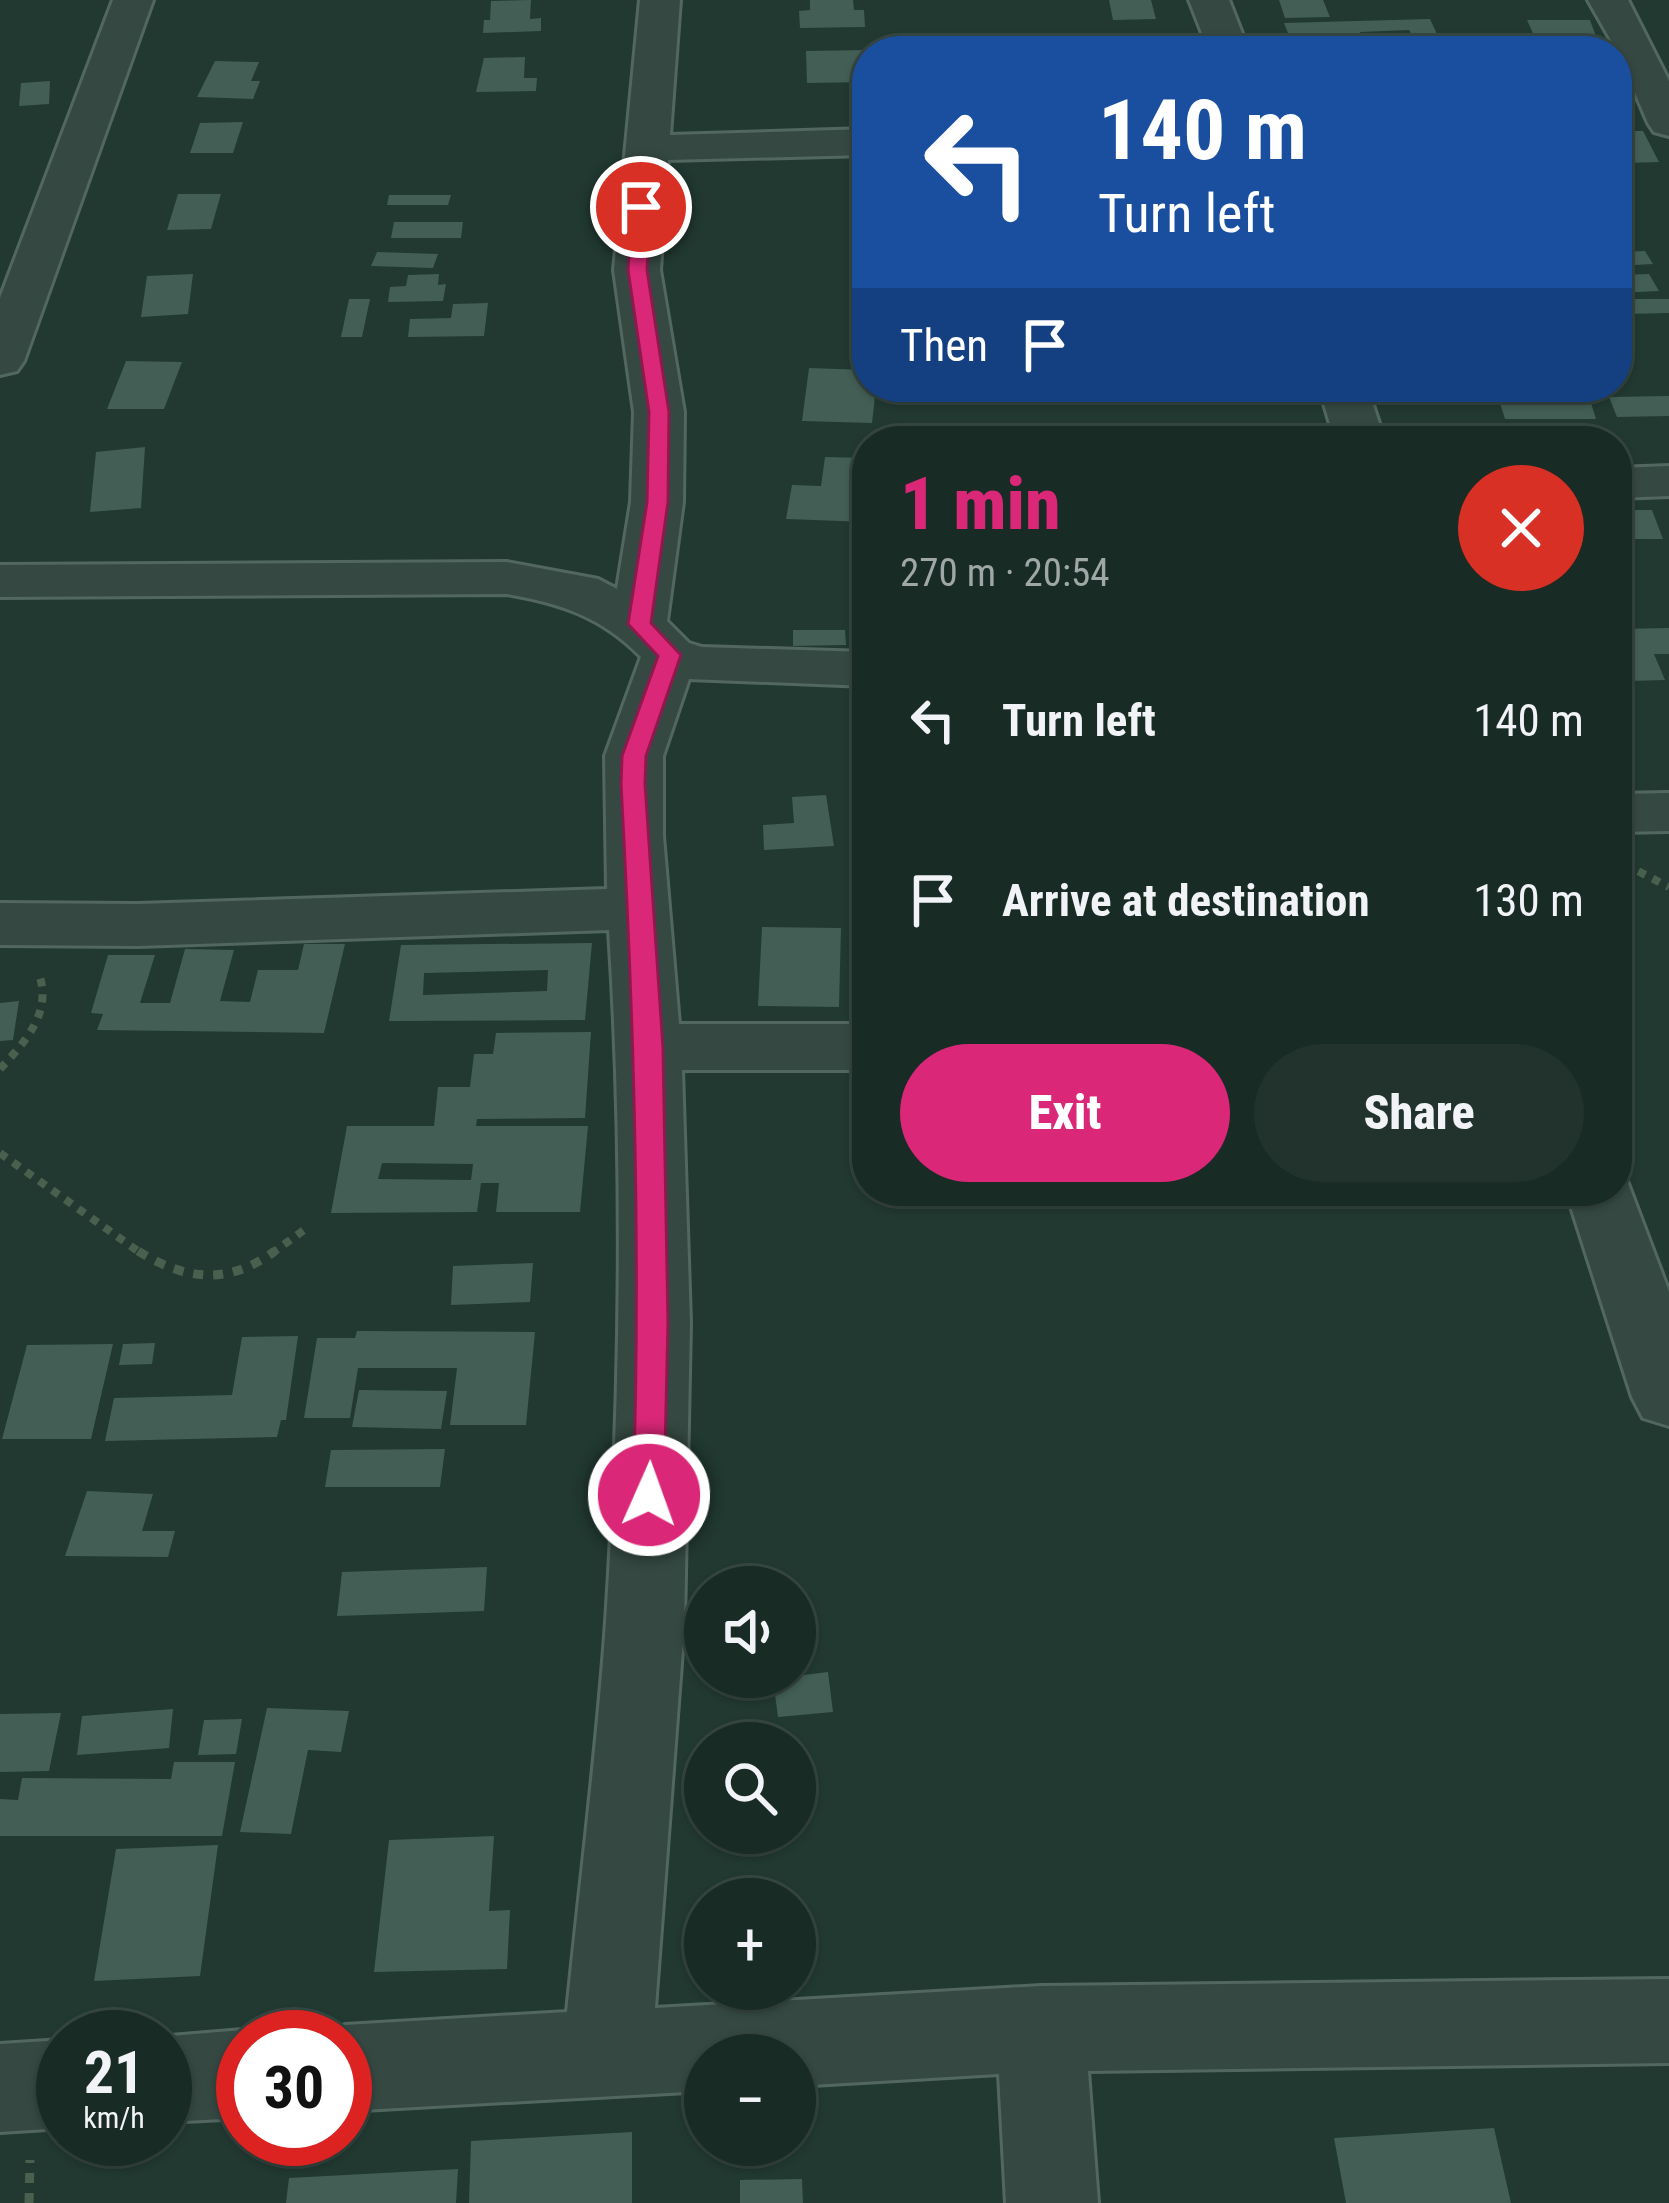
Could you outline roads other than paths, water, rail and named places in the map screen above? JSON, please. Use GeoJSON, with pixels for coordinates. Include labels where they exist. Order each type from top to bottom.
{"type":"FeatureCollection","features":[{"type":"Feature","properties":{"kind":"street"},"geometry":{"type":"LineString","coordinates":[[0,361],[133,0]]}},
{"type":"Feature","properties":{"kind":"street"},"geometry":{"type":"LineString","coordinates":[[607,2053],[645,1624],[654,1323],[649,1048],[633,784],[651,666],[657,502],[659,412],[638,270],[660,0]]}},
{"type":"Feature","properties":{"kind":"street"},"geometry":{"type":"LineString","coordinates":[[1209,0],[1223,36]]}},
{"type":"Feature","properties":{"kind":"street"},"geometry":{"type":"LineString","coordinates":[[1608,0],[1626,36]]}},
{"type":"Feature","properties":{"kind":"street"},"geometry":{"type":"LineString","coordinates":[[1632,48],[1669,123]]}},
{"type":"Feature","properties":{"kind":"street"},"geometry":{"type":"LineString","coordinates":[[651,148],[852,142]]}},
{"type":"Feature","properties":{"kind":"street"},"geometry":{"type":"LineString","coordinates":[[1632,482],[1669,481]]}},
{"type":"Feature","properties":{"kind":"street"},"geometry":{"type":"LineString","coordinates":[[0,581],[507,578],[579,590],[651,666],[697,690],[733,678],[788,670],[852,669]]}},
{"type":"Feature","properties":{"kind":"street"},"geometry":{"type":"LineString","coordinates":[[1632,813],[1669,812]]}},
{"type":"Feature","properties":{"kind":"street"},"geometry":{"type":"LineString","coordinates":[[18,946],[138,925],[641,908]]}},
{"type":"Feature","properties":{"kind":"street"},"geometry":{"type":"LineString","coordinates":[[649,1048],[852,1047]]}},
{"type":"Feature","properties":{"kind":"street"},"geometry":{"type":"LineString","coordinates":[[1605,1206],[1669,1396]]}},
{"type":"Feature","properties":{"kind":"street"},"geometry":{"type":"LineString","coordinates":[[372,2066],[1041,2029],[1669,2021]]}},
{"type":"Feature","properties":{"kind":"street"},"geometry":{"type":"LineString","coordinates":[[1041,2029],[1052,2203]]}},
{"type":"Feature","properties":{"kind":"street"},"geometry":{"type":"LineString","coordinates":[[0,2088],[36,2086]]}}]}
